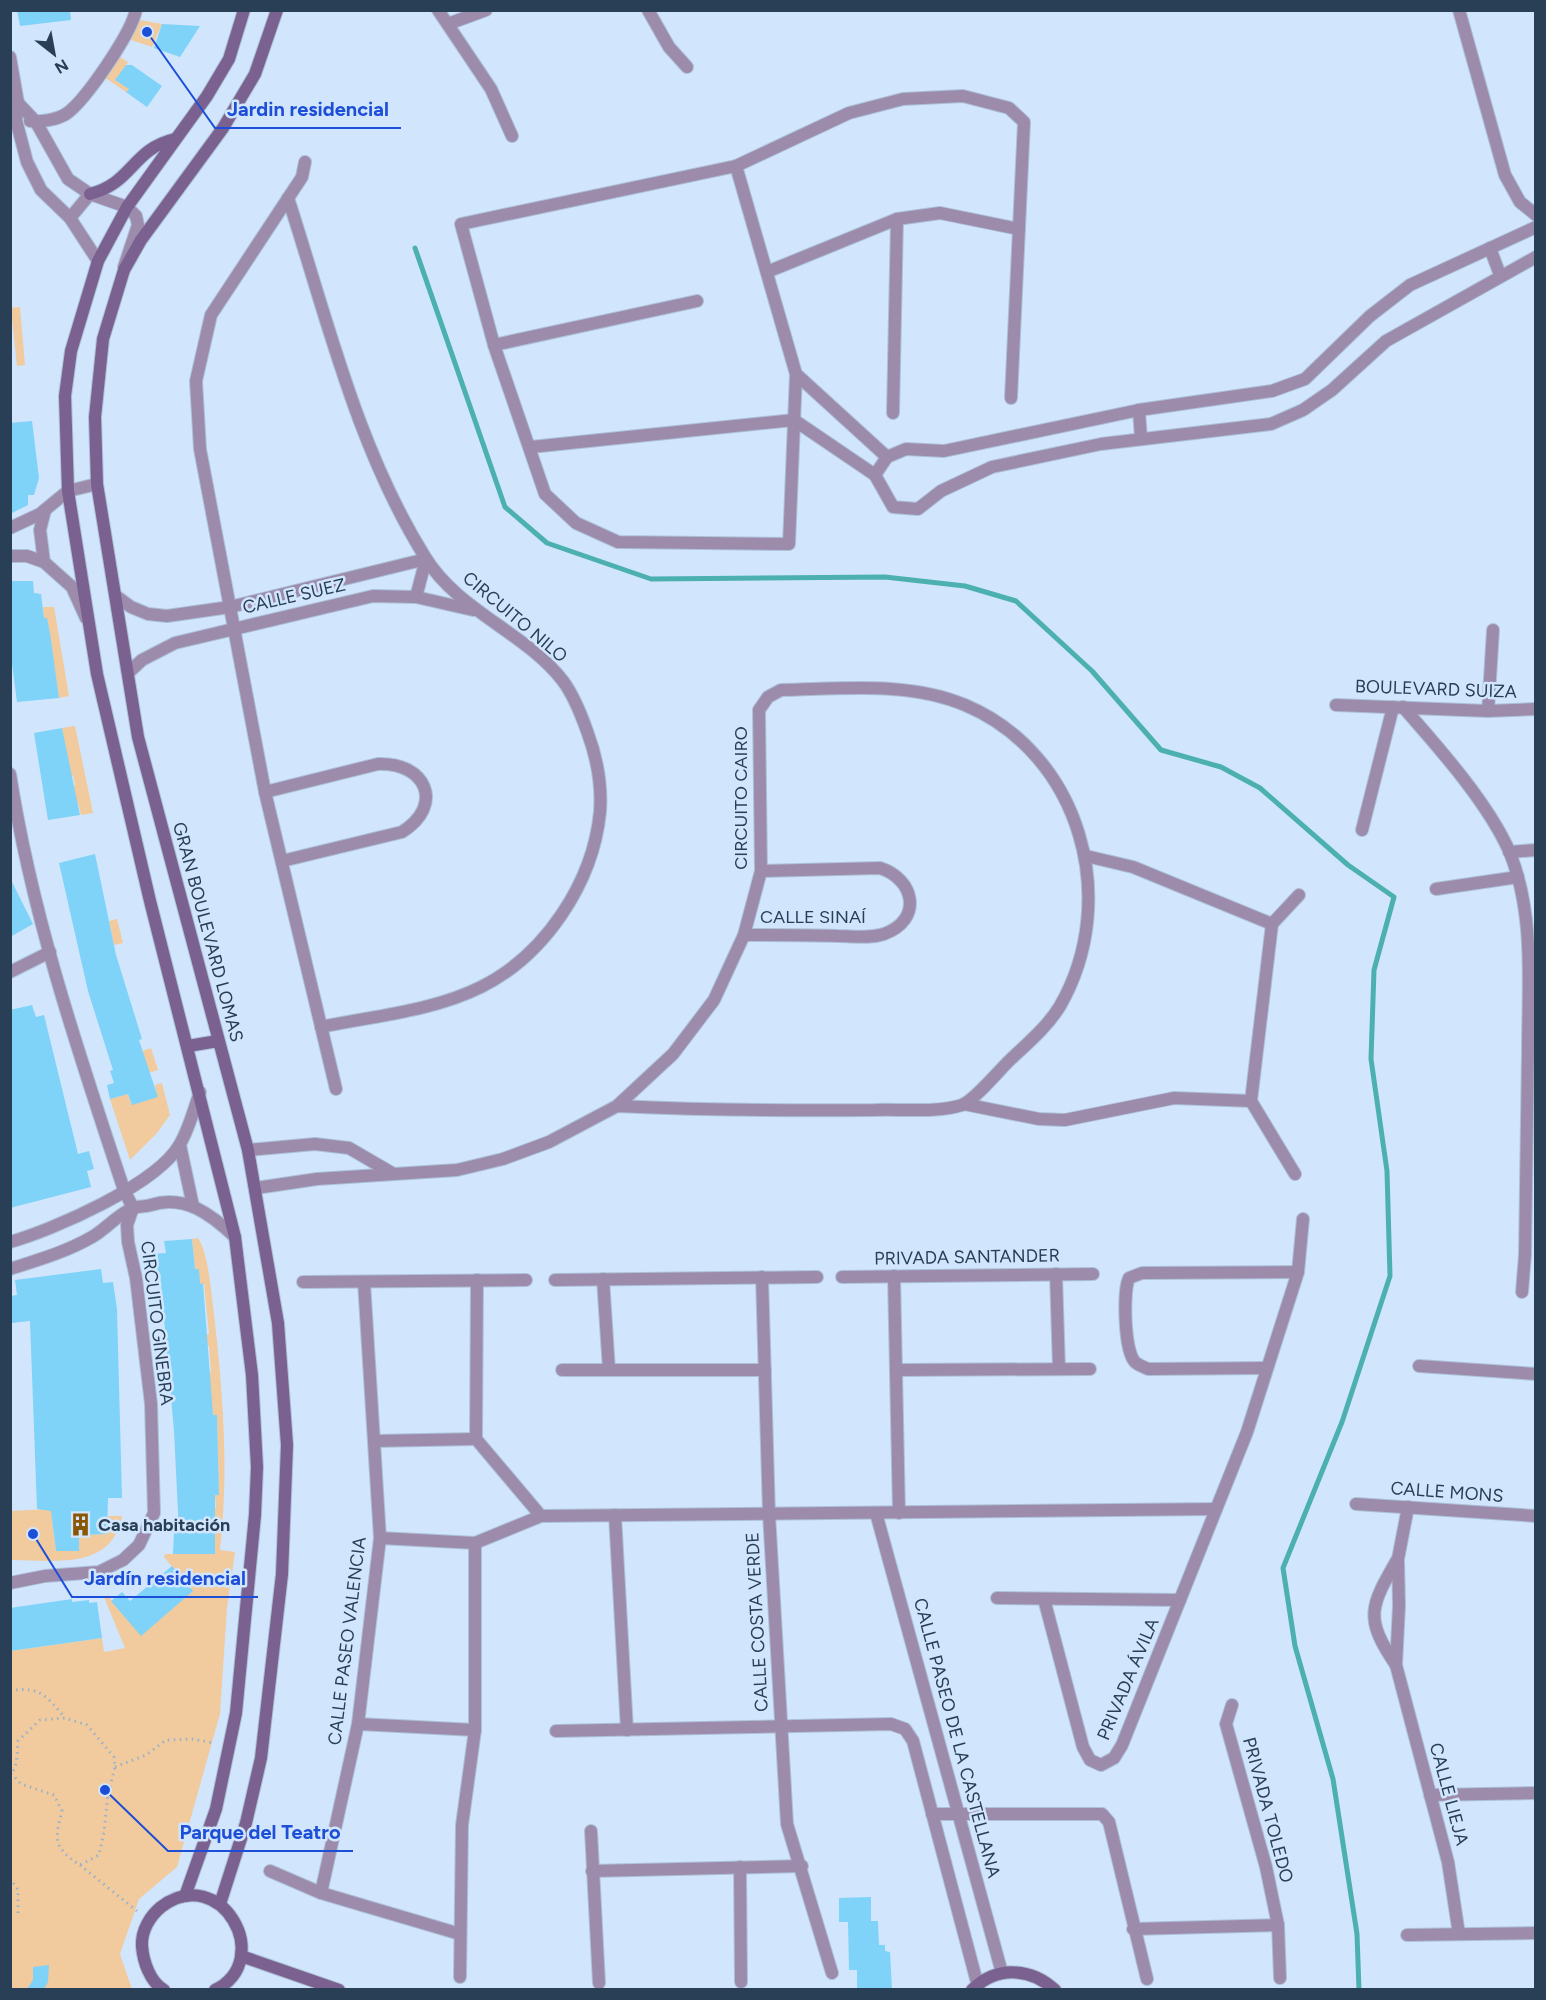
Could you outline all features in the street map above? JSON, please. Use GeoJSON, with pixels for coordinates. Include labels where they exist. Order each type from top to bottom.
{"type":"FeatureCollection","features":[{"type":"Feature","properties":{"kind":"main road"},"geometry":{"type":"LineString","coordinates":[[185,1896],[216,1809],[237,1701],[257,1467],[252,1375],[236,1237],[150,901],[87,621],[68,491],[64,433],[71,351],[98,261],[127,207],[207,96],[229,59],[244,10]]}},
{"type":"Feature","properties":{"kind":"main road","name":"GRAN BOULEVARD LOMAS"},"geometry":{"type":"LineString","coordinates":[[220,1904],[246,1823],[261,1758],[282,1574],[287,1445],[278,1323],[248,1150],[138,737],[98,484],[94,443],[97,376],[103,339],[124,270],[141,240],[223,128],[255,74],[277,10]]}},
{"type":"Feature","properties":{"kind":"main road"},"geometry":{"type":"LineString","coordinates":[[90,194],[110,188],[120,181],[157,143],[174,139]]}},
{"type":"Feature","properties":{"kind":"main road"},"geometry":{"type":"LineString","coordinates":[[188,1046],[218,1041]]}},
{"type":"Feature","properties":{"kind":"main road"},"geometry":{"type":"LineString","coordinates":[[162,1989],[143,1959],[142,1942],[149,1920],[155,1911],[169,1901],[185,1896],[197,1896],[220,1904],[238,1927],[242,1941],[241,1956],[232,1974],[220,1989]]}},
{"type":"Feature","properties":{"kind":"main road"},"geometry":{"type":"LineString","coordinates":[[241,1956],[339,1989]]}},
{"type":"Feature","properties":{"kind":"main road"},"geometry":{"type":"LineString","coordinates":[[976,1988],[1002,1973],[1026,1973],[1055,1989]]}},
{"type":"Feature","properties":{"kind":"street"},"geometry":{"type":"LineString","coordinates":[[13,121],[36,122],[54,119],[72,109],[121,45],[136,10]]}},
{"type":"Feature","properties":{"kind":"street"},"geometry":{"type":"LineString","coordinates":[[438,10],[491,89],[512,136]]}},
{"type":"Feature","properties":{"kind":"street"},"geometry":{"type":"LineString","coordinates":[[448,24],[486,10]]}},
{"type":"Feature","properties":{"kind":"street"},"geometry":{"type":"LineString","coordinates":[[648,10],[669,47],[687,67]]}},
{"type":"Feature","properties":{"kind":"street"},"geometry":{"type":"LineString","coordinates":[[1459,10],[1505,175],[1520,202],[1536,215]]}},
{"type":"Feature","properties":{"kind":"street"},"geometry":{"type":"LineString","coordinates":[[10,57],[18,104],[13,121],[27,162],[41,190],[70,218],[98,261]]}},
{"type":"Feature","properties":{"kind":"street"},"geometry":{"type":"LineString","coordinates":[[736,165],[796,374],[789,544],[618,542],[576,523],[545,494],[531,447],[494,345],[461,224],[736,165],[849,113],[903,99],[963,96],[1009,108],[1024,122],[1011,398]]}},
{"type":"Feature","properties":{"kind":"street"},"geometry":{"type":"LineString","coordinates":[[18,104],[36,122],[68,179],[90,194],[127,207],[136,216],[138,225],[126,255],[124,270]]}},
{"type":"Feature","properties":{"kind":"street"},"geometry":{"type":"LineString","coordinates":[[305,162],[302,177],[211,315],[196,381],[200,449],[265,792],[336,1089]]}},
{"type":"Feature","properties":{"kind":"street"},"geometry":{"type":"LineString","coordinates":[[70,218],[90,194]]}},
{"type":"Feature","properties":{"kind":"street","name":"CIRCUITO NILO"},"geometry":{"type":"LineString","coordinates":[[288,198],[371,448],[395,504],[426,559],[444,580],[477,611],[517,639],[563,682],[579,708],[598,773],[600,811],[580,883],[562,914],[540,942],[512,967],[481,987],[444,1001],[321,1027]]}},
{"type":"Feature","properties":{"kind":"street"},"geometry":{"type":"LineString","coordinates":[[767,272],[897,219],[940,213],[1019,230]]}},
{"type":"Feature","properties":{"kind":"street"},"geometry":{"type":"LineString","coordinates":[[893,413],[897,219]]}},
{"type":"Feature","properties":{"kind":"street"},"geometry":{"type":"LineString","coordinates":[[876,476],[887,457],[906,448],[944,451],[1139,410],[1272,391],[1305,378],[1370,316],[1410,285],[1536,227]]}},
{"type":"Feature","properties":{"kind":"street"},"geometry":{"type":"LineString","coordinates":[[1490,248],[1500,275]]}},
{"type":"Feature","properties":{"kind":"street"},"geometry":{"type":"LineString","coordinates":[[531,447],[794,420],[876,476],[893,507],[918,509],[941,491],[992,467],[1101,444],[1270,424],[1303,410],[1332,390],[1386,341],[1500,275],[1536,257]]}},
{"type":"Feature","properties":{"kind":"street"},"geometry":{"type":"LineString","coordinates":[[494,345],[697,301]]}},
{"type":"Feature","properties":{"kind":"street"},"geometry":{"type":"LineString","coordinates":[[796,374],[887,457]]}},
{"type":"Feature","properties":{"kind":"street"},"geometry":{"type":"LineString","coordinates":[[1139,410],[1141,439]]}},
{"type":"Feature","properties":{"kind":"street"},"geometry":{"type":"LineString","coordinates":[[10,528],[45,510],[68,491],[98,484]]}},
{"type":"Feature","properties":{"kind":"street"},"geometry":{"type":"LineString","coordinates":[[44,562],[40,530],[45,510]]}},
{"type":"Feature","properties":{"kind":"street"},"geometry":{"type":"LineString","coordinates":[[10,556],[27,556],[44,562],[72,587],[87,621]]}},
{"type":"Feature","properties":{"kind":"street"},"geometry":{"type":"LineString","coordinates":[[416,597],[426,559]]}},
{"type":"Feature","properties":{"kind":"street","name":"CALLE SUEZ"},"geometry":{"type":"LineString","coordinates":[[116,596],[131,607],[148,614],[167,616],[230,607],[426,559]]}},
{"type":"Feature","properties":{"kind":"street","name":"CALLE SUEZ"},"geometry":{"type":"LineString","coordinates":[[128,673],[142,660],[175,643],[373,596],[416,597],[477,611]]}},
{"type":"Feature","properties":{"kind":"street"},"geometry":{"type":"LineString","coordinates":[[1488,711],[1493,630]]}},
{"type":"Feature","properties":{"kind":"street","name":"CIRCUITO CAIRO"},"geometry":{"type":"LineString","coordinates":[[256,1188],[316,1179],[457,1170],[503,1159],[549,1142],[617,1106],[673,1054],[714,1000],[744,935],[761,871],[759,710],[768,697],[782,690],[879,689],[925,693],[965,705],[1028,747],[1050,774],[1073,817],[1086,856],[1090,902],[1085,942],[1073,979],[1059,1008],[1039,1032],[964,1104]]}},
{"type":"Feature","properties":{"kind":"street","name":"BOULEVARD SUIZA"},"geometry":{"type":"LineString","coordinates":[[1336,705],[1488,711],[1536,710]]}},
{"type":"Feature","properties":{"kind":"street"},"geometry":{"type":"LineString","coordinates":[[1362,830],[1398,707],[1435,744],[1478,801],[1509,852],[1518,877],[1530,956],[1532,988],[1526,1255],[1522,1292]]}},
{"type":"Feature","properties":{"kind":"street"},"geometry":{"type":"LineString","coordinates":[[265,792],[378,764],[393,764],[409,769],[419,778],[425,788],[428,801],[424,812],[414,825],[402,832],[282,861]]}},
{"type":"Feature","properties":{"kind":"street"},"geometry":{"type":"LineString","coordinates":[[10,774],[14,815],[50,952],[123,1190],[133,1208]]}},
{"type":"Feature","properties":{"kind":"street"},"geometry":{"type":"LineString","coordinates":[[1509,852],[1536,850]]}},
{"type":"Feature","properties":{"kind":"street"},"geometry":{"type":"LineString","coordinates":[[1086,856],[1133,867],[1272,924]]}},
{"type":"Feature","properties":{"kind":"street","name":"CALLE SINAÍ"},"geometry":{"type":"LineString","coordinates":[[744,935],[871,936],[899,926],[910,904],[909,893],[904,882],[893,872],[880,868],[761,871]]}},
{"type":"Feature","properties":{"kind":"street"},"geometry":{"type":"LineString","coordinates":[[1436,889],[1518,877]]}},
{"type":"Feature","properties":{"kind":"street"},"geometry":{"type":"LineString","coordinates":[[1295,1174],[1251,1101],[1272,924],[1299,895]]}},
{"type":"Feature","properties":{"kind":"street"},"geometry":{"type":"LineString","coordinates":[[10,972],[50,952]]}},
{"type":"Feature","properties":{"kind":"street"},"geometry":{"type":"LineString","coordinates":[[10,1242],[67,1222],[153,1171],[180,1145],[200,1092]]}},
{"type":"Feature","properties":{"kind":"street"},"geometry":{"type":"LineString","coordinates":[[617,1106],[837,1110],[926,1109],[964,1104],[1039,1119],[1065,1120],[1174,1098],[1251,1101]]}},
{"type":"Feature","properties":{"kind":"street"},"geometry":{"type":"LineString","coordinates":[[248,1150],[315,1144],[349,1148],[392,1173]]}},
{"type":"Feature","properties":{"kind":"street"},"geometry":{"type":"LineString","coordinates":[[180,1145],[193,1206]]}},
{"type":"Feature","properties":{"kind":"street"},"geometry":{"type":"LineString","coordinates":[[10,1269],[54,1255],[92,1237],[133,1208],[175,1202],[193,1206],[209,1214],[236,1237]]}},
{"type":"Feature","properties":{"kind":"street","name":"CIRCUITO GINEBRA"},"geometry":{"type":"LineString","coordinates":[[10,1583],[45,1576],[99,1572],[123,1560],[139,1545],[154,1513],[151,1404],[136,1278],[128,1242],[127,1225],[133,1208]]}},
{"type":"Feature","properties":{"kind":"street","name":"PRIVADA ÁVILA"},"geometry":{"type":"LineString","coordinates":[[1044,1599],[1083,1747],[1090,1760],[1101,1765],[1114,1758],[1122,1745],[1247,1432],[1298,1272],[1303,1219]]}},
{"type":"Feature","properties":{"kind":"street"},"geometry":{"type":"LineString","coordinates":[[1526,1255],[1536,1246]]}},
{"type":"Feature","properties":{"kind":"street"},"geometry":{"type":"LineString","coordinates":[[1266,1368],[1148,1369],[1134,1361],[1129,1350],[1124,1288],[1129,1278],[1142,1273],[1298,1272]]}},
{"type":"Feature","properties":{"kind":"street"},"geometry":{"type":"LineString","coordinates":[[1056,1274],[1059,1369]]}},
{"type":"Feature","properties":{"kind":"street","name":"PRIVADA SANTANDER"},"geometry":{"type":"LineString","coordinates":[[843,1277],[1093,1274]]}},
{"type":"Feature","properties":{"kind":"street"},"geometry":{"type":"LineString","coordinates":[[894,1276],[899,1513]]}},
{"type":"Feature","properties":{"kind":"street","name":"CALLE COSTA VERDE"},"geometry":{"type":"LineString","coordinates":[[762,1277],[769,1514],[787,1824],[802,1866],[832,1973]]}},
{"type":"Feature","properties":{"kind":"street"},"geometry":{"type":"LineString","coordinates":[[555,1280],[817,1277]]}},
{"type":"Feature","properties":{"kind":"street"},"geometry":{"type":"LineString","coordinates":[[603,1279],[609,1370]]}},
{"type":"Feature","properties":{"kind":"street"},"geometry":{"type":"LineString","coordinates":[[477,1280],[476,1439],[541,1516]]}},
{"type":"Feature","properties":{"kind":"street"},"geometry":{"type":"LineString","coordinates":[[303,1282],[526,1280]]}},
{"type":"Feature","properties":{"kind":"street","name":"CALLE PASEO VALENCIA"},"geometry":{"type":"LineString","coordinates":[[321,1893],[358,1724],[380,1538],[364,1282]]}},
{"type":"Feature","properties":{"kind":"street"},"geometry":{"type":"LineString","coordinates":[[1419,1366],[1536,1374]]}},
{"type":"Feature","properties":{"kind":"street"},"geometry":{"type":"LineString","coordinates":[[896,1370],[1090,1369]]}},
{"type":"Feature","properties":{"kind":"street"},"geometry":{"type":"LineString","coordinates":[[562,1370],[765,1370]]}},
{"type":"Feature","properties":{"kind":"street"},"geometry":{"type":"LineString","coordinates":[[374,1441],[476,1439]]}},
{"type":"Feature","properties":{"kind":"street","name":"CALLE MONS"},"geometry":{"type":"LineString","coordinates":[[1356,1504],[1536,1516]]}},
{"type":"Feature","properties":{"kind":"street","name":"CALLE LIEJA"},"geometry":{"type":"LineString","coordinates":[[1407,1507],[1398,1558],[1396,1665],[1453,1884],[1459,1934]]}},
{"type":"Feature","properties":{"kind":"street"},"geometry":{"type":"LineString","coordinates":[[380,1538],[475,1543],[541,1516],[1216,1509]]}},
{"type":"Feature","properties":{"kind":"street","name":"CALLE PASEO DE LA CASTELLANA"},"geometry":{"type":"LineString","coordinates":[[876,1513],[1002,1973]]}},
{"type":"Feature","properties":{"kind":"street"},"geometry":{"type":"LineString","coordinates":[[615,1515],[627,1730]]}},
{"type":"Feature","properties":{"kind":"street"},"geometry":{"type":"LineString","coordinates":[[460,1977],[462,1826],[475,1730],[475,1543]]}},
{"type":"Feature","properties":{"kind":"street","name":"CALLE LIEJA"},"geometry":{"type":"LineString","coordinates":[[1396,1665],[1378,1637],[1372,1616],[1382,1587],[1398,1558]]}},
{"type":"Feature","properties":{"kind":"street","name":"PRIVADA ÁVILA"},"geometry":{"type":"LineString","coordinates":[[996,1598],[1180,1600]]}},
{"type":"Feature","properties":{"kind":"street","name":"PRIVADA TOLEDO"},"geometry":{"type":"LineString","coordinates":[[1232,1705],[1226,1724],[1266,1867],[1278,1925],[1280,1978]]}},
{"type":"Feature","properties":{"kind":"street"},"geometry":{"type":"LineString","coordinates":[[358,1724],[475,1730]]}},
{"type":"Feature","properties":{"kind":"street"},"geometry":{"type":"LineString","coordinates":[[556,1731],[891,1724],[905,1729],[913,1741],[976,1988]]}},
{"type":"Feature","properties":{"kind":"street"},"geometry":{"type":"LineString","coordinates":[[1430,1795],[1536,1794]]}},
{"type":"Feature","properties":{"kind":"street"},"geometry":{"type":"LineString","coordinates":[[932,1814],[1102,1814],[1109,1822],[1133,1929],[1147,1979]]}},
{"type":"Feature","properties":{"kind":"street"},"geometry":{"type":"LineString","coordinates":[[591,1831],[599,1983]]}},
{"type":"Feature","properties":{"kind":"street"},"geometry":{"type":"LineString","coordinates":[[592,1871],[802,1866]]}},
{"type":"Feature","properties":{"kind":"street"},"geometry":{"type":"LineString","coordinates":[[740,1867],[741,1982]]}},
{"type":"Feature","properties":{"kind":"street"},"geometry":{"type":"LineString","coordinates":[[270,1871],[321,1893],[460,1934]]}},
{"type":"Feature","properties":{"kind":"street"},"geometry":{"type":"LineString","coordinates":[[1133,1929],[1278,1925]]}},
{"type":"Feature","properties":{"kind":"street"},"geometry":{"type":"LineString","coordinates":[[1407,1935],[1536,1933]]}},
{"type":"Feature","properties":{"kind":"path"},"geometry":{"type":"LineString","coordinates":[[10,1691],[27,1688],[44,1694],[65,1718]]}},
{"type":"Feature","properties":{"kind":"path"},"geometry":{"type":"LineString","coordinates":[[80,1865],[99,1855],[108,1794],[115,1767],[114,1757],[87,1725],[65,1718],[40,1720],[18,1741],[17,1767],[11,1775],[21,1784],[54,1795],[62,1811],[55,1834],[63,1854],[149,1920]]}},
{"type":"Feature","properties":{"kind":"path"},"geometry":{"type":"LineString","coordinates":[[115,1767],[146,1755],[166,1740],[192,1738],[228,1747]]}},
{"type":"Feature","properties":{"kind":"path"},"geometry":{"type":"LineString","coordinates":[[10,1878],[18,1890],[18,1915]]}},
{"type":"Feature","properties":{"kind":"shaded area"},"geometry":{"type":"Polygon","coordinates":[[[140,20],[162,24],[152,47],[131,40],[140,20]]]}},
{"type":"Feature","properties":{"kind":"shaded area"},"geometry":{"type":"Polygon","coordinates":[[[120,57],[128,62],[116,80],[129,89],[126,92],[104,77],[120,57]]]}},
{"type":"Feature","properties":{"kind":"shaded area"},"geometry":{"type":"Polygon","coordinates":[[[20,307],[25,365],[17,366],[11,308],[20,307]]]}},
{"type":"Feature","properties":{"kind":"shaded area"},"geometry":{"type":"Polygon","coordinates":[[[43,607],[54,607],[69,696],[59,698],[47,619],[44,618],[43,607]]]}},
{"type":"Feature","properties":{"kind":"shaded area"},"geometry":{"type":"Polygon","coordinates":[[[75,726],[93,813],[81,815],[78,803],[74,803],[71,786],[75,785],[73,776],[70,776],[62,728],[75,726]]]}},
{"type":"Feature","properties":{"kind":"shaded area"},"geometry":{"type":"Polygon","coordinates":[[[117,919],[123,943],[114,945],[109,921],[117,919]]]}},
{"type":"Feature","properties":{"kind":"shaded area"},"geometry":{"type":"Polygon","coordinates":[[[151,1048],[158,1070],[148,1073],[142,1051],[151,1048]]]}},
{"type":"Feature","properties":{"kind":"shaded area"},"geometry":{"type":"Polygon","coordinates":[[[162,1083],[170,1115],[157,1133],[130,1160],[110,1099],[128,1094],[131,1103],[157,1097],[155,1085],[162,1083]]]}},
{"type":"Feature","properties":{"kind":"shaded area"},"geometry":{"type":"Polygon","coordinates":[[[198,1238],[205,1254],[209,1274],[222,1402],[224,1490],[220,1550],[235,1552],[227,1608],[220,1714],[177,1867],[139,1899],[120,1954],[132,1989],[11,1989],[10,1651],[102,1638],[104,1652],[125,1648],[104,1597],[107,1595],[141,1635],[193,1591],[164,1557],[165,1554],[215,1554],[211,1508],[216,1508],[215,1495],[219,1495],[217,1415],[213,1415],[207,1373],[211,1372],[209,1346],[206,1345],[205,1335],[209,1334],[204,1284],[200,1284],[195,1269],[192,1239],[198,1238]]]}},
{"type":"Feature","properties":{"kind":"shaded area"},"geometry":{"type":"Polygon","coordinates":[[[50,1509],[56,1511],[52,1520],[56,1551],[79,1551],[79,1535],[107,1534],[107,1516],[122,1516],[116,1534],[106,1546],[94,1554],[62,1561],[11,1560],[10,1511],[50,1509]]]}},
{"type":"Feature","properties":{"kind":"building"},"geometry":{"type":"Polygon","coordinates":[[[17,10],[70,10],[71,20],[20,26],[17,10]]]}},
{"type":"Feature","properties":{"kind":"building"},"geometry":{"type":"Polygon","coordinates":[[[162,24],[200,26],[180,57],[154,48],[162,24]]]}},
{"type":"Feature","properties":{"kind":"building"},"geometry":{"type":"Polygon","coordinates":[[[126,65],[132,65],[162,86],[147,107],[126,92],[129,89],[115,80],[126,65]]]}},
{"type":"Feature","properties":{"kind":"building"},"geometry":{"type":"Polygon","coordinates":[[[32,421],[39,478],[34,495],[28,495],[28,505],[10,514],[10,423],[32,421]]]}},
{"type":"Feature","properties":{"kind":"building"},"geometry":{"type":"Polygon","coordinates":[[[10,581],[33,581],[34,593],[41,594],[44,618],[47,618],[50,633],[59,698],[17,702],[10,648],[10,581]]]}},
{"type":"Feature","properties":{"kind":"building"},"geometry":{"type":"Polygon","coordinates":[[[62,728],[80,815],[48,820],[34,733],[62,728]]]}},
{"type":"Feature","properties":{"kind":"building"},"geometry":{"type":"Polygon","coordinates":[[[95,854],[116,955],[142,1039],[139,1040],[158,1097],[132,1105],[128,1094],[110,1099],[107,1085],[114,1083],[110,1071],[113,1070],[88,991],[59,863],[95,854]]]}},
{"type":"Feature","properties":{"kind":"building"},"geometry":{"type":"Polygon","coordinates":[[[10,878],[33,924],[10,937],[10,878]]]}},
{"type":"Feature","properties":{"kind":"building"},"geometry":{"type":"Polygon","coordinates":[[[32,1005],[36,1017],[44,1015],[78,1154],[89,1151],[94,1169],[87,1171],[91,1187],[10,1208],[10,1010],[32,1005]]]}},
{"type":"Feature","properties":{"kind":"building"},"geometry":{"type":"Polygon","coordinates":[[[192,1239],[195,1269],[199,1269],[200,1284],[203,1283],[213,1415],[217,1415],[219,1495],[215,1495],[215,1554],[173,1554],[174,1532],[179,1532],[174,1431],[160,1273],[154,1274],[152,1254],[166,1253],[164,1241],[192,1239]]]}},
{"type":"Feature","properties":{"kind":"building"},"geometry":{"type":"Polygon","coordinates":[[[101,1269],[103,1283],[113,1282],[117,1309],[122,1498],[108,1498],[107,1534],[79,1535],[79,1551],[56,1551],[51,1511],[37,1509],[30,1321],[12,1323],[10,1296],[17,1295],[15,1280],[101,1269]]]}},
{"type":"Feature","properties":{"kind":"building"},"geometry":{"type":"Polygon","coordinates":[[[172,1566],[193,1591],[141,1636],[111,1601],[122,1592],[130,1601],[172,1566]]]}},
{"type":"Feature","properties":{"kind":"building"},"geometry":{"type":"Polygon","coordinates":[[[72,1599],[72,1602],[89,1600],[89,1603],[97,1602],[102,1638],[10,1651],[10,1608],[72,1599]]]}},
{"type":"Feature","properties":{"kind":"building"},"geometry":{"type":"Polygon","coordinates":[[[871,1897],[871,1921],[878,1921],[879,1945],[885,1945],[885,1951],[890,1952],[892,1989],[857,1989],[857,1970],[849,1970],[848,1922],[839,1922],[839,1898],[871,1897]]]}},
{"type":"Feature","properties":{"kind":"building"},"geometry":{"type":"Polygon","coordinates":[[[49,1965],[48,1982],[44,1989],[27,1989],[33,1980],[33,1967],[49,1965]]]}},
{"type":"Feature","properties":{"kind":"waterway"},"geometry":{"type":"LineString","coordinates":[[415,248],[505,507],[547,543],[651,579],[885,577],[965,586],[1016,601],[1092,671],[1161,750],[1221,767],[1260,788],[1348,865],[1394,897],[1374,970],[1371,1059],[1387,1171],[1390,1276],[1342,1422],[1283,1568],[1295,1646],[1333,1779],[1357,1934],[1359,1990]]}},
{"type":"Feature","properties":{"kind":"place","name":"Jardin residencial"},"geometry":{"type":"Point","coordinates":[147,32]}},
{"type":"Feature","properties":{"kind":"place","name":"Casa habitación"},"geometry":{"type":"Point","coordinates":[80,1525]}},
{"type":"Feature","properties":{"kind":"place","name":"Jardín residencial"},"geometry":{"type":"Point","coordinates":[33,1534]}},
{"type":"Feature","properties":{"kind":"place","name":"Parque del Teatro"},"geometry":{"type":"Point","coordinates":[105,1790]}}]}
